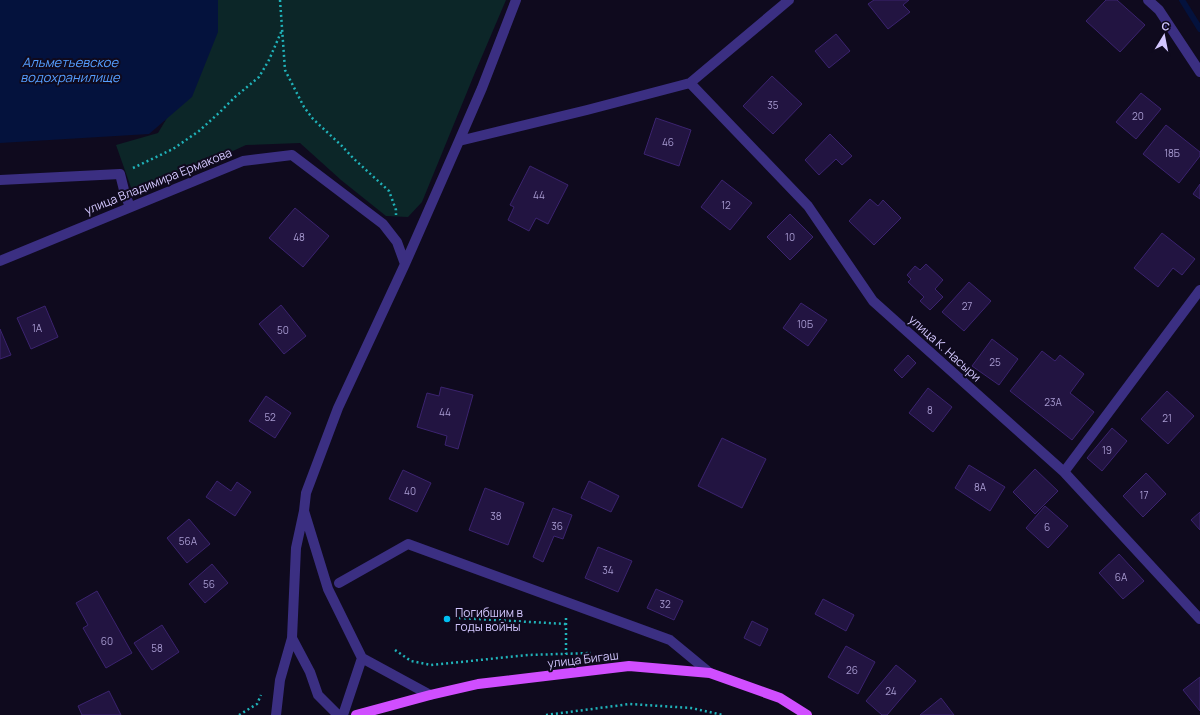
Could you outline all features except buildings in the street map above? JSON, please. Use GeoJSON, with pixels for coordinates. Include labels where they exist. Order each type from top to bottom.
{"type":"FeatureCollection","features":[{"type":"Feature","properties":{"kind":"main road","name":"улица Бигаш"},"geometry":{"type":"LineString","coordinates":[[356,715],[478,684],[629,666],[710,673],[780,698],[807,715]]}},
{"type":"Feature","properties":{"kind":"street"},"geometry":{"type":"LineString","coordinates":[[276,715],[280,680],[292,638],[296,548],[304,511],[306,493],[338,408],[405,264],[459,141],[482,88],[516,0]]}},
{"type":"Feature","properties":{"kind":"street"},"geometry":{"type":"LineString","coordinates":[[459,141],[690,83],[789,0]]}},
{"type":"Feature","properties":{"kind":"street"},"geometry":{"type":"LineString","coordinates":[[1148,0],[1159,10],[1200,72]]}},
{"type":"Feature","properties":{"kind":"street","name":"улица К. Насыри"},"geometry":{"type":"LineString","coordinates":[[690,83],[808,206],[873,301],[1064,472],[1200,619]]}},
{"type":"Feature","properties":{"kind":"street","name":"улица Владимира Ермакова"},"geometry":{"type":"LineString","coordinates":[[0,261],[243,161],[292,155],[383,224],[397,242],[405,264]]}},
{"type":"Feature","properties":{"kind":"street"},"geometry":{"type":"LineString","coordinates":[[0,180],[120,174],[130,207]]}},
{"type":"Feature","properties":{"kind":"street"},"geometry":{"type":"LineString","coordinates":[[1064,472],[1200,290]]}},
{"type":"Feature","properties":{"kind":"street"},"geometry":{"type":"LineString","coordinates":[[304,511],[328,588],[362,658],[430,695]]}},
{"type":"Feature","properties":{"kind":"street"},"geometry":{"type":"LineString","coordinates":[[339,583],[408,544],[670,640],[710,673]]}},
{"type":"Feature","properties":{"kind":"street"},"geometry":{"type":"LineString","coordinates":[[292,638],[310,672],[318,695],[338,715]]}},
{"type":"Feature","properties":{"kind":"street"},"geometry":{"type":"LineString","coordinates":[[343,715],[362,658]]}},
{"type":"Feature","properties":{"kind":"path"},"geometry":{"type":"LineString","coordinates":[[280,0],[285,70],[304,107],[313,120],[389,190],[396,210],[395,240]]}},
{"type":"Feature","properties":{"kind":"path"},"geometry":{"type":"LineString","coordinates":[[120,174],[173,149],[220,112],[259,77],[269,60],[282,29]]}},
{"type":"Feature","properties":{"kind":"path"},"geometry":{"type":"LineString","coordinates":[[566,602],[566,654]]}},
{"type":"Feature","properties":{"kind":"path"},"geometry":{"type":"LineString","coordinates":[[459,618],[566,624]]}},
{"type":"Feature","properties":{"kind":"path"},"geometry":{"type":"LineString","coordinates":[[239,715],[257,704],[263,692]]}},
{"type":"Feature","properties":{"kind":"path"},"geometry":{"type":"LineString","coordinates":[[546,715],[630,704],[691,708],[723,715]]}},
{"type":"Feature","properties":{"kind":"green space"},"geometry":{"type":"Polygon","coordinates":[[[213,0],[506,0],[422,202],[408,217],[386,216],[341,180],[300,143],[246,145],[134,196],[116,145],[158,133],[188,83],[213,0]]]}},
{"type":"Feature","properties":{"kind":"water","name":"Альметьевское водохранилище"},"geometry":{"type":"Polygon","coordinates":[[[0,0],[218,0],[218,32],[192,97],[149,134],[0,143],[0,0]]]}},
{"type":"Feature","properties":{"kind":"waterway"},"geometry":{"type":"LineString","coordinates":[[1182,0],[1200,29]]}},
{"type":"Feature","properties":{"kind":"place","name":"Погибшим в годы войны"},"geometry":{"type":"Point","coordinates":[447,619]}}]}
